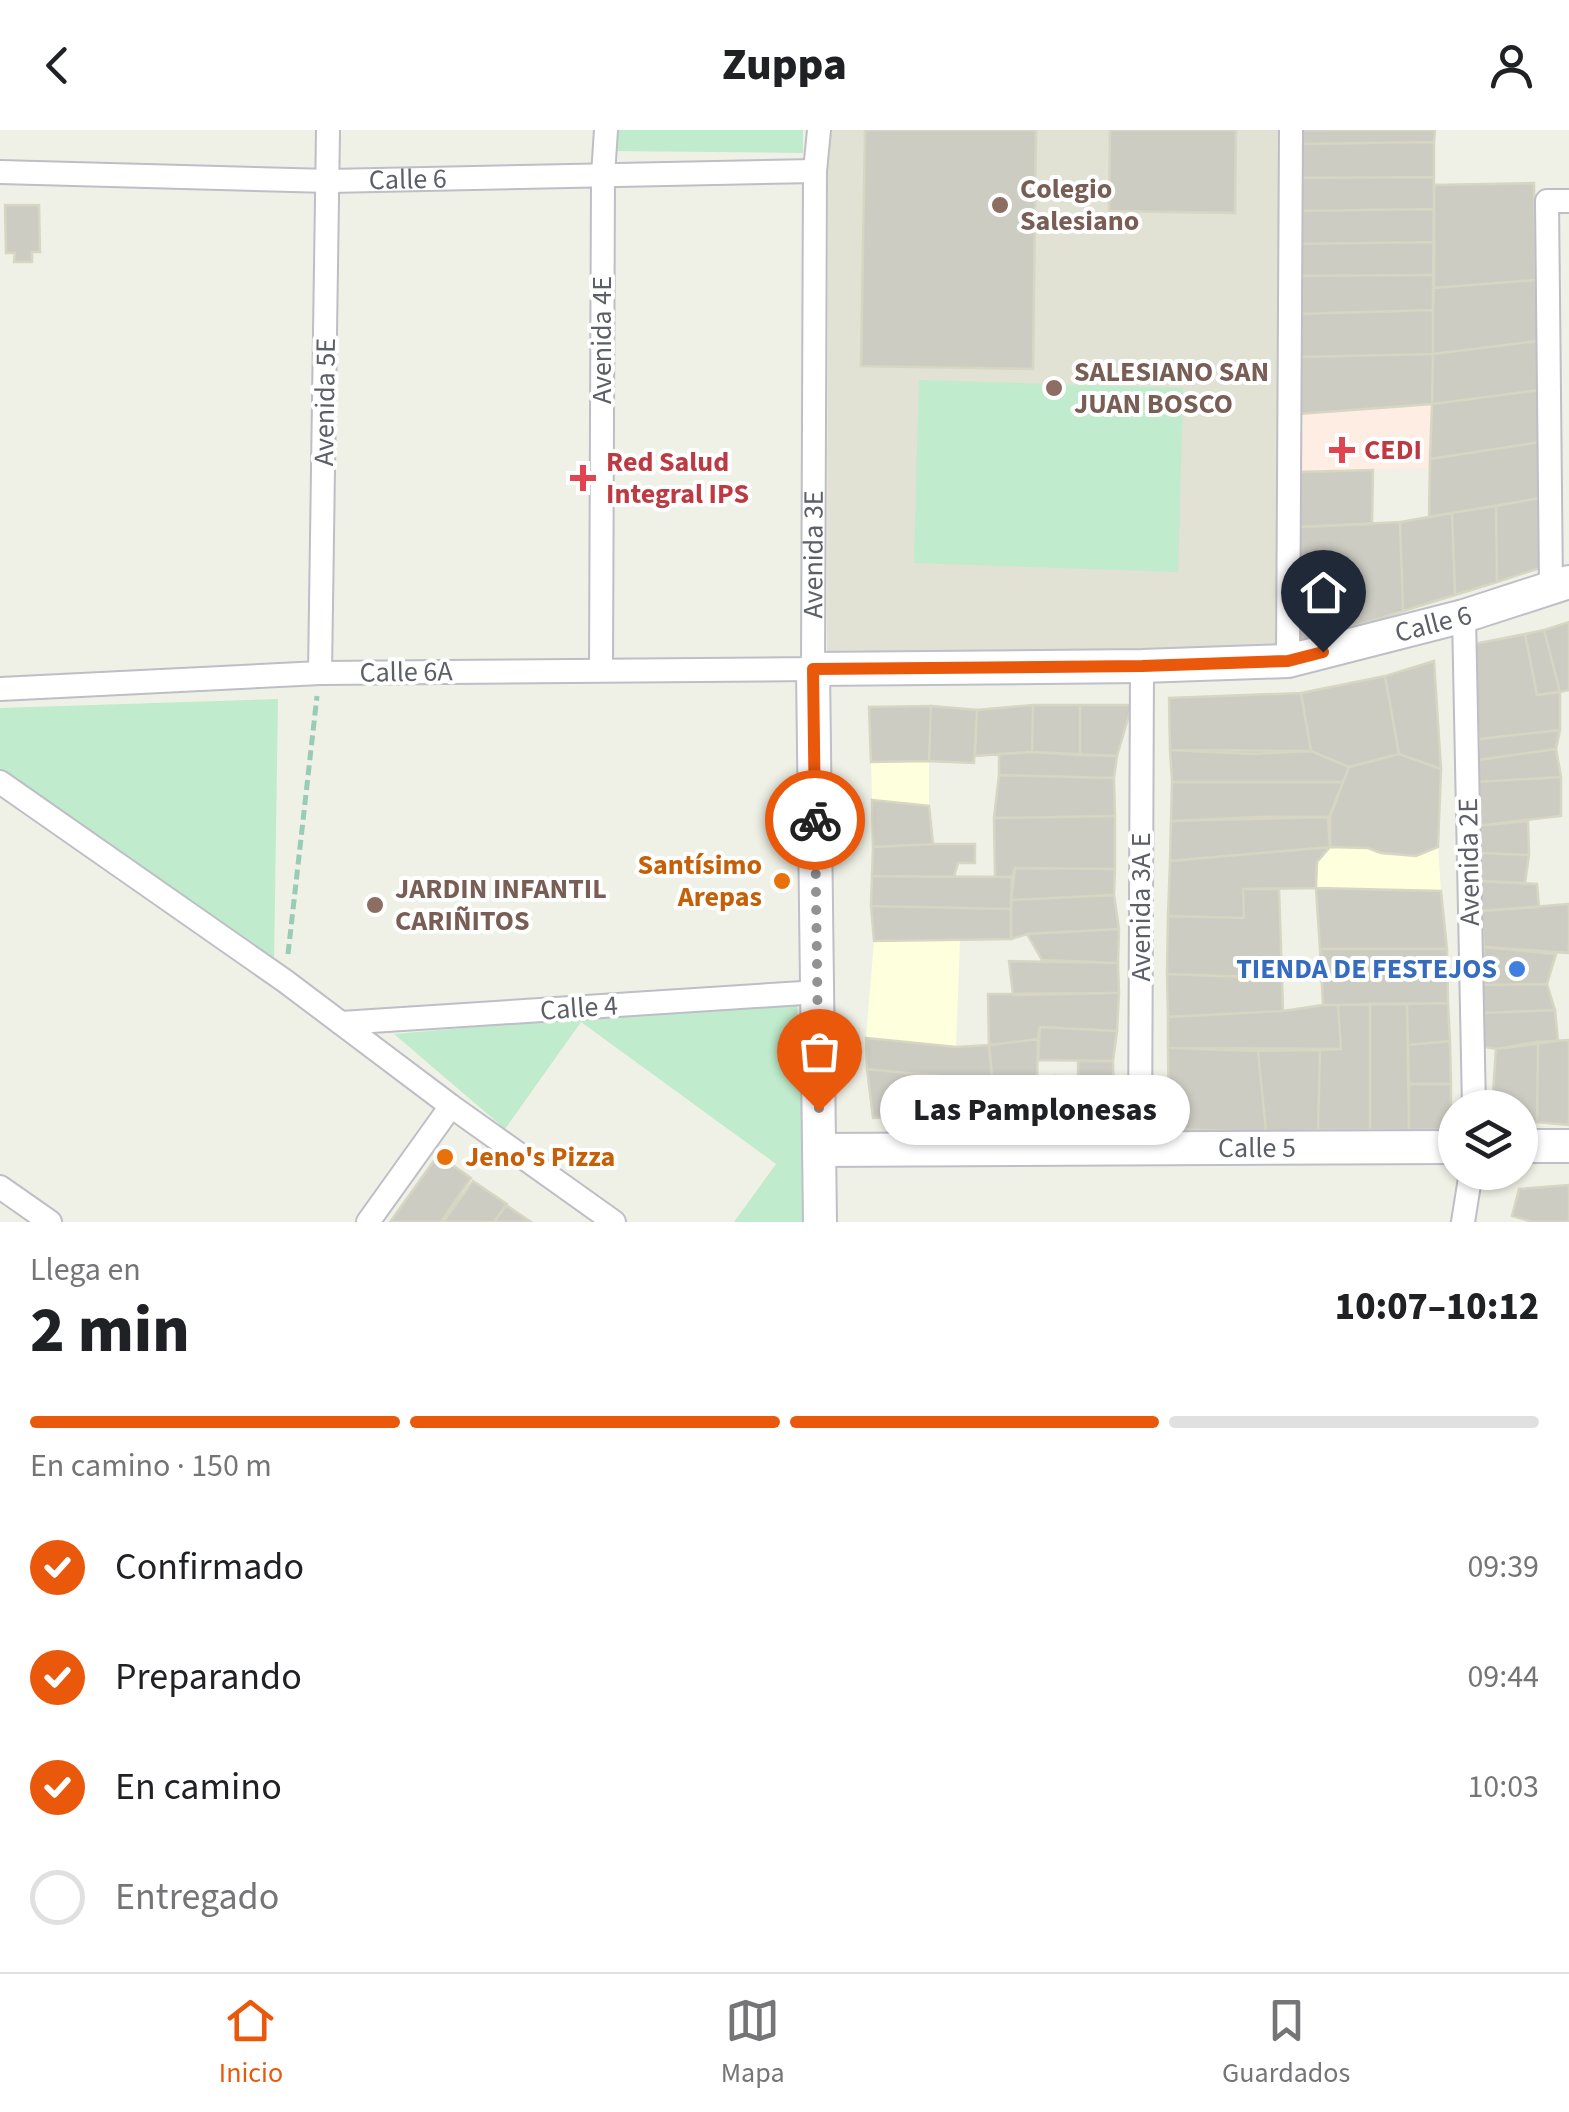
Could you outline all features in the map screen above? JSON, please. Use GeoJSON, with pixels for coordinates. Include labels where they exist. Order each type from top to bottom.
{"type":"FeatureCollection","features":[{"type":"Feature","properties":{"kind":"street","name":"Avenida 5E"},"geometry":{"type":"LineString","coordinates":[[320,674],[328,130]]}},
{"type":"Feature","properties":{"kind":"street","name":"Avenida 4E"},"geometry":{"type":"LineString","coordinates":[[601,670],[606,130]]}},
{"type":"Feature","properties":{"kind":"street","name":"Avenida 3E"},"geometry":{"type":"LineString","coordinates":[[818,130],[813,669],[820,1222]]}},
{"type":"Feature","properties":{"kind":"street"},"geometry":{"type":"LineString","coordinates":[[1288,661],[1291,130]]}},
{"type":"Feature","properties":{"kind":"street","name":"Calle 6"},"geometry":{"type":"LineString","coordinates":[[0,172],[329,181],[816,171]]}},
{"type":"Feature","properties":{"kind":"street"},"geometry":{"type":"LineString","coordinates":[[1560,585],[1547,202],[1569,202]]}},
{"type":"Feature","properties":{"kind":"street","name":"Calle 6"},"geometry":{"type":"LineString","coordinates":[[813,669],[1288,661],[1464,616],[1560,585]]}},
{"type":"Feature","properties":{"kind":"street","name":"Avenida 2E"},"geometry":{"type":"LineString","coordinates":[[1464,616],[1474,1090]]}},
{"type":"Feature","properties":{"kind":"street","name":"Avenida 3A E"},"geometry":{"type":"LineString","coordinates":[[1140,1147],[1142,666]]}},
{"type":"Feature","properties":{"kind":"street","name":"Calle 6A"},"geometry":{"type":"LineString","coordinates":[[0,689],[320,674],[813,669]]}},
{"type":"Feature","properties":{"kind":"street"},"geometry":{"type":"LineString","coordinates":[[0,782],[285,982],[614,1222]]}},
{"type":"Feature","properties":{"kind":"street","name":"Calle 4"},"geometry":{"type":"LineString","coordinates":[[341,1023],[818,992]]}},
{"type":"Feature","properties":{"kind":"street"},"geometry":{"type":"LineString","coordinates":[[368,1222],[452,1106]]}},
{"type":"Feature","properties":{"kind":"street","name":"Calle 5"},"geometry":{"type":"LineString","coordinates":[[819,1150],[1438,1146]]}},
{"type":"Feature","properties":{"kind":"street"},"geometry":{"type":"LineString","coordinates":[[1538,1146],[1569,1146]]}},
{"type":"Feature","properties":{"kind":"street"},"geometry":{"type":"LineString","coordinates":[[0,1187],[50,1222]]}},
{"type":"Feature","properties":{"kind":"street"},"geometry":{"type":"LineString","coordinates":[[1463,1222],[1468,1190]]}},
{"type":"Feature","properties":{"kind":"path"},"geometry":{"type":"LineString","coordinates":[[285,982],[320,674]]}},
{"type":"Feature","properties":{"kind":"shaded area"},"geometry":{"type":"Polygon","coordinates":[[[610,130],[803,130],[803,153],[610,151],[610,130]]]}},
{"type":"Feature","properties":{"kind":"shaded area","name":"SALESIANO SAN JUAN BOSCO"},"geometry":{"type":"Polygon","coordinates":[[[828,130],[1281,130],[1278,646],[827,665],[828,130]]]}},
{"type":"Feature","properties":{"kind":"shaded area"},"geometry":{"type":"Polygon","coordinates":[[[919,380],[1183,388],[1178,572],[914,563],[919,380]]]}},
{"type":"Feature","properties":{"kind":"shaded area"},"geometry":{"type":"Polygon","coordinates":[[[1432,404],[1429,468],[1299,471],[1299,414],[1432,404]]]}},
{"type":"Feature","properties":{"kind":"shaded area"},"geometry":{"type":"Polygon","coordinates":[[[278,699],[274,964],[0,771],[0,708],[278,699]]]}},
{"type":"Feature","properties":{"kind":"shaded area"},"geometry":{"type":"Polygon","coordinates":[[[929,761],[929,806],[872,800],[871,762],[929,761]]]}},
{"type":"Feature","properties":{"kind":"shaded area"},"geometry":{"type":"Polygon","coordinates":[[[1330,847],[1416,856],[1438,847],[1441,891],[1316,888],[1317,862],[1330,847]]]}},
{"type":"Feature","properties":{"kind":"shaded area"},"geometry":{"type":"Polygon","coordinates":[[[960,940],[956,1047],[866,1038],[874,941],[960,940]]]}},
{"type":"Feature","properties":{"kind":"shaded area"},"geometry":{"type":"Polygon","coordinates":[[[797,999],[806,1222],[734,1222],[776,1164],[581,1022],[505,1129],[394,1034],[797,999]]]}},
{"type":"Feature","properties":{"kind":"building"},"geometry":{"type":"Polygon","coordinates":[[[865,130],[1036,130],[1033,369],[861,366],[865,130]]]}},
{"type":"Feature","properties":{"kind":"building"},"geometry":{"type":"Polygon","coordinates":[[[1110,130],[1236,130],[1235,213],[1109,211],[1110,130]]]}},
{"type":"Feature","properties":{"kind":"building"},"geometry":{"type":"Polygon","coordinates":[[[1299,130],[1435,130],[1434,142],[1298,144],[1299,130]]]}},
{"type":"Feature","properties":{"kind":"building"},"geometry":{"type":"Polygon","coordinates":[[[1434,142],[1434,177],[1297,178],[1298,144],[1434,142]]]}},
{"type":"Feature","properties":{"kind":"building"},"geometry":{"type":"Polygon","coordinates":[[[1434,177],[1434,209],[1298,211],[1297,178],[1434,177]]]}},
{"type":"Feature","properties":{"kind":"building"},"geometry":{"type":"Polygon","coordinates":[[[1534,183],[1536,280],[1433,288],[1434,185],[1534,183]]]}},
{"type":"Feature","properties":{"kind":"building"},"geometry":{"type":"Polygon","coordinates":[[[5,205],[39,205],[40,252],[32,252],[32,262],[14,262],[15,253],[6,253],[5,205]]]}},
{"type":"Feature","properties":{"kind":"building"},"geometry":{"type":"Polygon","coordinates":[[[1434,209],[1434,242],[1298,244],[1298,211],[1434,209]]]}},
{"type":"Feature","properties":{"kind":"building"},"geometry":{"type":"Polygon","coordinates":[[[1434,242],[1434,275],[1297,276],[1298,244],[1434,242]]]}},
{"type":"Feature","properties":{"kind":"building"},"geometry":{"type":"Polygon","coordinates":[[[1434,275],[1433,310],[1298,314],[1297,276],[1434,275]]]}},
{"type":"Feature","properties":{"kind":"building"},"geometry":{"type":"Polygon","coordinates":[[[1536,280],[1538,341],[1433,354],[1433,288],[1536,280]]]}},
{"type":"Feature","properties":{"kind":"building"},"geometry":{"type":"Polygon","coordinates":[[[1433,310],[1433,354],[1299,357],[1298,314],[1433,310]]]}},
{"type":"Feature","properties":{"kind":"building"},"geometry":{"type":"Polygon","coordinates":[[[1538,341],[1540,390],[1432,404],[1433,354],[1538,341]]]}},
{"type":"Feature","properties":{"kind":"building"},"geometry":{"type":"Polygon","coordinates":[[[1433,354],[1432,404],[1299,414],[1299,357],[1433,354]]]}},
{"type":"Feature","properties":{"kind":"building"},"geometry":{"type":"Polygon","coordinates":[[[1540,390],[1540,442],[1430,459],[1432,404],[1540,390]]]}},
{"type":"Feature","properties":{"kind":"building"},"geometry":{"type":"Polygon","coordinates":[[[1540,442],[1540,498],[1429,517],[1430,459],[1540,442]]]}},
{"type":"Feature","properties":{"kind":"building"},"geometry":{"type":"Polygon","coordinates":[[[1373,470],[1372,524],[1299,527],[1299,472],[1373,470]]]}},
{"type":"Feature","properties":{"kind":"building"},"geometry":{"type":"Polygon","coordinates":[[[1540,498],[1540,568],[1497,582],[1496,506],[1540,498]]]}},
{"type":"Feature","properties":{"kind":"building"},"geometry":{"type":"Polygon","coordinates":[[[1496,506],[1497,582],[1455,595],[1452,513],[1496,506]]]}},
{"type":"Feature","properties":{"kind":"building"},"geometry":{"type":"Polygon","coordinates":[[[1452,513],[1455,595],[1403,611],[1400,522],[1452,513]]]}},
{"type":"Feature","properties":{"kind":"building"},"geometry":{"type":"Polygon","coordinates":[[[1400,522],[1403,611],[1297,644],[1299,527],[1400,522]]]}},
{"type":"Feature","properties":{"kind":"building"},"geometry":{"type":"Polygon","coordinates":[[[1569,622],[1569,690],[1560,692],[1544,630],[1569,622]]]}},
{"type":"Feature","properties":{"kind":"building"},"geometry":{"type":"Polygon","coordinates":[[[1544,630],[1560,692],[1537,695],[1525,634],[1544,630]]]}},
{"type":"Feature","properties":{"kind":"building"},"geometry":{"type":"Polygon","coordinates":[[[1525,634],[1537,695],[1560,692],[1560,730],[1479,739],[1469,645],[1525,634]]]}},
{"type":"Feature","properties":{"kind":"building"},"geometry":{"type":"Polygon","coordinates":[[[1434,661],[1441,769],[1399,754],[1385,676],[1434,661]]]}},
{"type":"Feature","properties":{"kind":"building"},"geometry":{"type":"Polygon","coordinates":[[[1385,676],[1399,754],[1349,767],[1311,751],[1301,693],[1385,676]]]}},
{"type":"Feature","properties":{"kind":"building"},"geometry":{"type":"Polygon","coordinates":[[[1301,693],[1311,751],[1253,754],[1170,750],[1169,698],[1301,693]]]}},
{"type":"Feature","properties":{"kind":"building"},"geometry":{"type":"Polygon","coordinates":[[[1033,705],[1080,705],[1080,755],[1032,752],[1033,705]]]}},
{"type":"Feature","properties":{"kind":"building"},"geometry":{"type":"Polygon","coordinates":[[[1033,705],[1032,752],[975,756],[977,710],[1033,705]]]}},
{"type":"Feature","properties":{"kind":"building"},"geometry":{"type":"Polygon","coordinates":[[[1080,705],[1132,705],[1117,756],[1080,755],[1080,705]]]}},
{"type":"Feature","properties":{"kind":"building"},"geometry":{"type":"Polygon","coordinates":[[[931,706],[977,710],[974,763],[929,761],[931,706]]]}},
{"type":"Feature","properties":{"kind":"building"},"geometry":{"type":"Polygon","coordinates":[[[931,706],[929,761],[871,762],[869,707],[931,706]]]}},
{"type":"Feature","properties":{"kind":"building"},"geometry":{"type":"Polygon","coordinates":[[[1560,730],[1556,749],[1478,760],[1479,739],[1560,730]]]}},
{"type":"Feature","properties":{"kind":"building"},"geometry":{"type":"Polygon","coordinates":[[[1556,749],[1561,777],[1476,782],[1478,760],[1556,749]]]}},
{"type":"Feature","properties":{"kind":"building"},"geometry":{"type":"Polygon","coordinates":[[[1170,750],[1311,751],[1349,767],[1343,782],[1172,782],[1170,750]]]}},
{"type":"Feature","properties":{"kind":"building"},"geometry":{"type":"Polygon","coordinates":[[[999,754],[1117,756],[1114,778],[999,775],[999,754]]]}},
{"type":"Feature","properties":{"kind":"building"},"geometry":{"type":"Polygon","coordinates":[[[1399,754],[1441,769],[1438,847],[1416,856],[1330,847],[1328,820],[1349,767],[1399,754]]]}},
{"type":"Feature","properties":{"kind":"building"},"geometry":{"type":"Polygon","coordinates":[[[999,775],[1114,778],[1115,816],[994,818],[999,775]]]}},
{"type":"Feature","properties":{"kind":"building"},"geometry":{"type":"Polygon","coordinates":[[[1561,777],[1561,816],[1476,826],[1476,782],[1561,777]]]}},
{"type":"Feature","properties":{"kind":"building"},"geometry":{"type":"Polygon","coordinates":[[[1172,782],[1343,782],[1330,817],[1171,821],[1172,782]]]}},
{"type":"Feature","properties":{"kind":"building"},"geometry":{"type":"Polygon","coordinates":[[[872,800],[929,806],[933,844],[873,847],[872,800]]]}},
{"type":"Feature","properties":{"kind":"building"},"geometry":{"type":"Polygon","coordinates":[[[1115,816],[1115,869],[1015,868],[1012,877],[995,877],[994,818],[1115,816]]]}},
{"type":"Feature","properties":{"kind":"building"},"geometry":{"type":"Polygon","coordinates":[[[1330,817],[1330,847],[1170,861],[1171,821],[1330,817]]]}},
{"type":"Feature","properties":{"kind":"building"},"geometry":{"type":"Polygon","coordinates":[[[1528,821],[1529,855],[1479,853],[1476,826],[1528,821]]]}},
{"type":"Feature","properties":{"kind":"building"},"geometry":{"type":"Polygon","coordinates":[[[975,844],[975,863],[958,863],[954,877],[872,876],[873,847],[975,844]]]}},
{"type":"Feature","properties":{"kind":"building"},"geometry":{"type":"Polygon","coordinates":[[[1330,847],[1317,862],[1316,888],[1243,889],[1244,918],[1168,916],[1170,861],[1330,847]]]}},
{"type":"Feature","properties":{"kind":"building"},"geometry":{"type":"Polygon","coordinates":[[[1479,853],[1529,855],[1525,883],[1477,881],[1479,853]]]}},
{"type":"Feature","properties":{"kind":"building"},"geometry":{"type":"Polygon","coordinates":[[[1015,868],[1115,869],[1114,895],[1011,900],[1015,868]]]}},
{"type":"Feature","properties":{"kind":"building"},"geometry":{"type":"Polygon","coordinates":[[[872,876],[1012,877],[1011,909],[871,906],[872,876]]]}},
{"type":"Feature","properties":{"kind":"building"},"geometry":{"type":"Polygon","coordinates":[[[1477,881],[1537,884],[1539,907],[1480,911],[1477,881]]]}},
{"type":"Feature","properties":{"kind":"building"},"geometry":{"type":"Polygon","coordinates":[[[1316,888],[1441,891],[1447,949],[1320,949],[1316,888]]]}},
{"type":"Feature","properties":{"kind":"building"},"geometry":{"type":"Polygon","coordinates":[[[1243,889],[1279,889],[1282,978],[1167,974],[1168,916],[1244,918],[1243,889]]]}},
{"type":"Feature","properties":{"kind":"building"},"geometry":{"type":"Polygon","coordinates":[[[1114,895],[1119,929],[1027,934],[1011,939],[1011,900],[1114,895]]]}},
{"type":"Feature","properties":{"kind":"building"},"geometry":{"type":"Polygon","coordinates":[[[1569,904],[1569,953],[1484,947],[1480,911],[1569,904]]]}},
{"type":"Feature","properties":{"kind":"building"},"geometry":{"type":"Polygon","coordinates":[[[871,906],[1011,909],[1011,939],[874,941],[871,906]]]}},
{"type":"Feature","properties":{"kind":"building"},"geometry":{"type":"Polygon","coordinates":[[[1119,929],[1118,963],[1042,960],[1027,934],[1119,929]]]}},
{"type":"Feature","properties":{"kind":"building","name":"TIENDA DE FESTEJOS"},"geometry":{"type":"Polygon","coordinates":[[[1484,947],[1556,954],[1547,984],[1481,985],[1484,947]]]}},
{"type":"Feature","properties":{"kind":"building"},"geometry":{"type":"Polygon","coordinates":[[[1320,949],[1447,949],[1448,1003],[1323,1005],[1320,949]]]}},
{"type":"Feature","properties":{"kind":"building"},"geometry":{"type":"Polygon","coordinates":[[[1009,961],[1118,963],[1119,993],[1013,995],[1009,961]]]}},
{"type":"Feature","properties":{"kind":"building"},"geometry":{"type":"Polygon","coordinates":[[[1167,974],[1282,978],[1283,1011],[1168,1017],[1167,974]]]}},
{"type":"Feature","properties":{"kind":"building"},"geometry":{"type":"Polygon","coordinates":[[[1547,984],[1555,1010],[1481,1013],[1481,985],[1547,984]]]}},
{"type":"Feature","properties":{"kind":"building"},"geometry":{"type":"Polygon","coordinates":[[[1119,993],[1117,1031],[1040,1027],[1038,1039],[989,1045],[988,994],[1119,993]]]}},
{"type":"Feature","properties":{"kind":"building"},"geometry":{"type":"Polygon","coordinates":[[[1448,1003],[1450,1041],[1408,1045],[1407,1004],[1448,1003]]]}},
{"type":"Feature","properties":{"kind":"building"},"geometry":{"type":"Polygon","coordinates":[[[1370,1004],[1370,1130],[1318,1130],[1320,1050],[1341,1049],[1338,1005],[1370,1004]]]}},
{"type":"Feature","properties":{"kind":"building"},"geometry":{"type":"Polygon","coordinates":[[[1370,1004],[1407,1004],[1409,1130],[1370,1130],[1370,1004]]]}},
{"type":"Feature","properties":{"kind":"building"},"geometry":{"type":"Polygon","coordinates":[[[1338,1005],[1341,1049],[1168,1048],[1168,1017],[1338,1005]]]}},
{"type":"Feature","properties":{"kind":"building"},"geometry":{"type":"Polygon","coordinates":[[[1555,1010],[1558,1041],[1496,1049],[1480,1046],[1481,1013],[1555,1010]]]}},
{"type":"Feature","properties":{"kind":"building"},"geometry":{"type":"Polygon","coordinates":[[[1040,1027],[1117,1031],[1113,1061],[1038,1060],[1040,1027]]]}},
{"type":"Feature","properties":{"kind":"building"},"geometry":{"type":"Polygon","coordinates":[[[866,1038],[956,1047],[989,1045],[992,1081],[867,1069],[866,1038]]]}},
{"type":"Feature","properties":{"kind":"building"},"geometry":{"type":"Polygon","coordinates":[[[1038,1039],[1037,1077],[1055,1076],[1051,1114],[996,1113],[989,1045],[1038,1039]]]}},
{"type":"Feature","properties":{"kind":"building"},"geometry":{"type":"Polygon","coordinates":[[[1569,1040],[1569,1125],[1538,1122],[1538,1042],[1569,1040]]]}},
{"type":"Feature","properties":{"kind":"building"},"geometry":{"type":"Polygon","coordinates":[[[1450,1041],[1451,1084],[1409,1084],[1408,1045],[1450,1041]]]}},
{"type":"Feature","properties":{"kind":"building"},"geometry":{"type":"Polygon","coordinates":[[[1538,1042],[1537,1090],[1493,1090],[1496,1049],[1538,1042]]]}},
{"type":"Feature","properties":{"kind":"building"},"geometry":{"type":"Polygon","coordinates":[[[1168,1048],[1258,1051],[1266,1132],[1169,1129],[1168,1048]]]}},
{"type":"Feature","properties":{"kind":"building"},"geometry":{"type":"Polygon","coordinates":[[[1320,1050],[1318,1130],[1266,1132],[1258,1051],[1320,1050]]]}},
{"type":"Feature","properties":{"kind":"building"},"geometry":{"type":"Polygon","coordinates":[[[1078,1061],[1113,1061],[1114,1119],[1051,1114],[1055,1076],[1078,1078],[1078,1061]]]}},
{"type":"Feature","properties":{"kind":"building"},"geometry":{"type":"Polygon","coordinates":[[[867,1069],[992,1081],[996,1113],[873,1118],[867,1069]]]}},
{"type":"Feature","properties":{"kind":"building"},"geometry":{"type":"Polygon","coordinates":[[[1409,1084],[1451,1084],[1451,1090],[1438,1090],[1438,1129],[1409,1130],[1409,1084]]]}},
{"type":"Feature","properties":{"kind":"building"},"geometry":{"type":"Polygon","coordinates":[[[438,1155],[471,1178],[441,1222],[390,1222],[438,1155]]]}},
{"type":"Feature","properties":{"kind":"building"},"geometry":{"type":"Polygon","coordinates":[[[473,1181],[507,1204],[494,1222],[443,1222],[473,1181]]]}},
{"type":"Feature","properties":{"kind":"building"},"geometry":{"type":"Polygon","coordinates":[[[1569,1185],[1569,1222],[1533,1222],[1512,1216],[1519,1190],[1569,1185]]]}},
{"type":"Feature","properties":{"kind":"building"},"geometry":{"type":"Polygon","coordinates":[[[506,1205],[531,1222],[494,1222],[506,1205]]]}},
{"type":"Feature","properties":{"kind":"way so far"},"geometry":{"type":"LineString","coordinates":[[815,820],[819,1111]]}},
{"type":"Feature","properties":{"kind":"place","name":"Colegio Salesiano"},"geometry":{"type":"Point","coordinates":[1000,205]}},
{"type":"Feature","properties":{"kind":"place","name":"SALESIANO SAN JUAN BOSCO"},"geometry":{"type":"Point","coordinates":[1054,388]}},
{"type":"Feature","properties":{"kind":"place","name":"CEDI"},"geometry":{"type":"Point","coordinates":[1342,450]}},
{"type":"Feature","properties":{"kind":"place","name":"Red Salud Integral IPS"},"geometry":{"type":"Point","coordinates":[583,478]}},
{"type":"Feature","properties":{"kind":"place","name":"Santísimo Arepas"},"geometry":{"type":"Point","coordinates":[782,881]}},
{"type":"Feature","properties":{"kind":"place","name":"JARDIN INFANTIL CARIÑITOS"},"geometry":{"type":"Point","coordinates":[375,905]}},
{"type":"Feature","properties":{"kind":"place","name":"TIENDA DE FESTEJOS"},"geometry":{"type":"Point","coordinates":[1517,969]}},
{"type":"Feature","properties":{"kind":"place","name":"Las Pamplonesas"},"geometry":{"type":"Point","coordinates":[819,1111]}},
{"type":"Feature","properties":{"kind":"place","name":"Jeno's Pizza"},"geometry":{"type":"Point","coordinates":[445,1157]}},
{"type":"Feature","properties":{"kind":"route"},"geometry":{"type":"LineString","coordinates":[[815,820],[813,669],[1142,666],[1288,661],[1323,652]]}}]}
